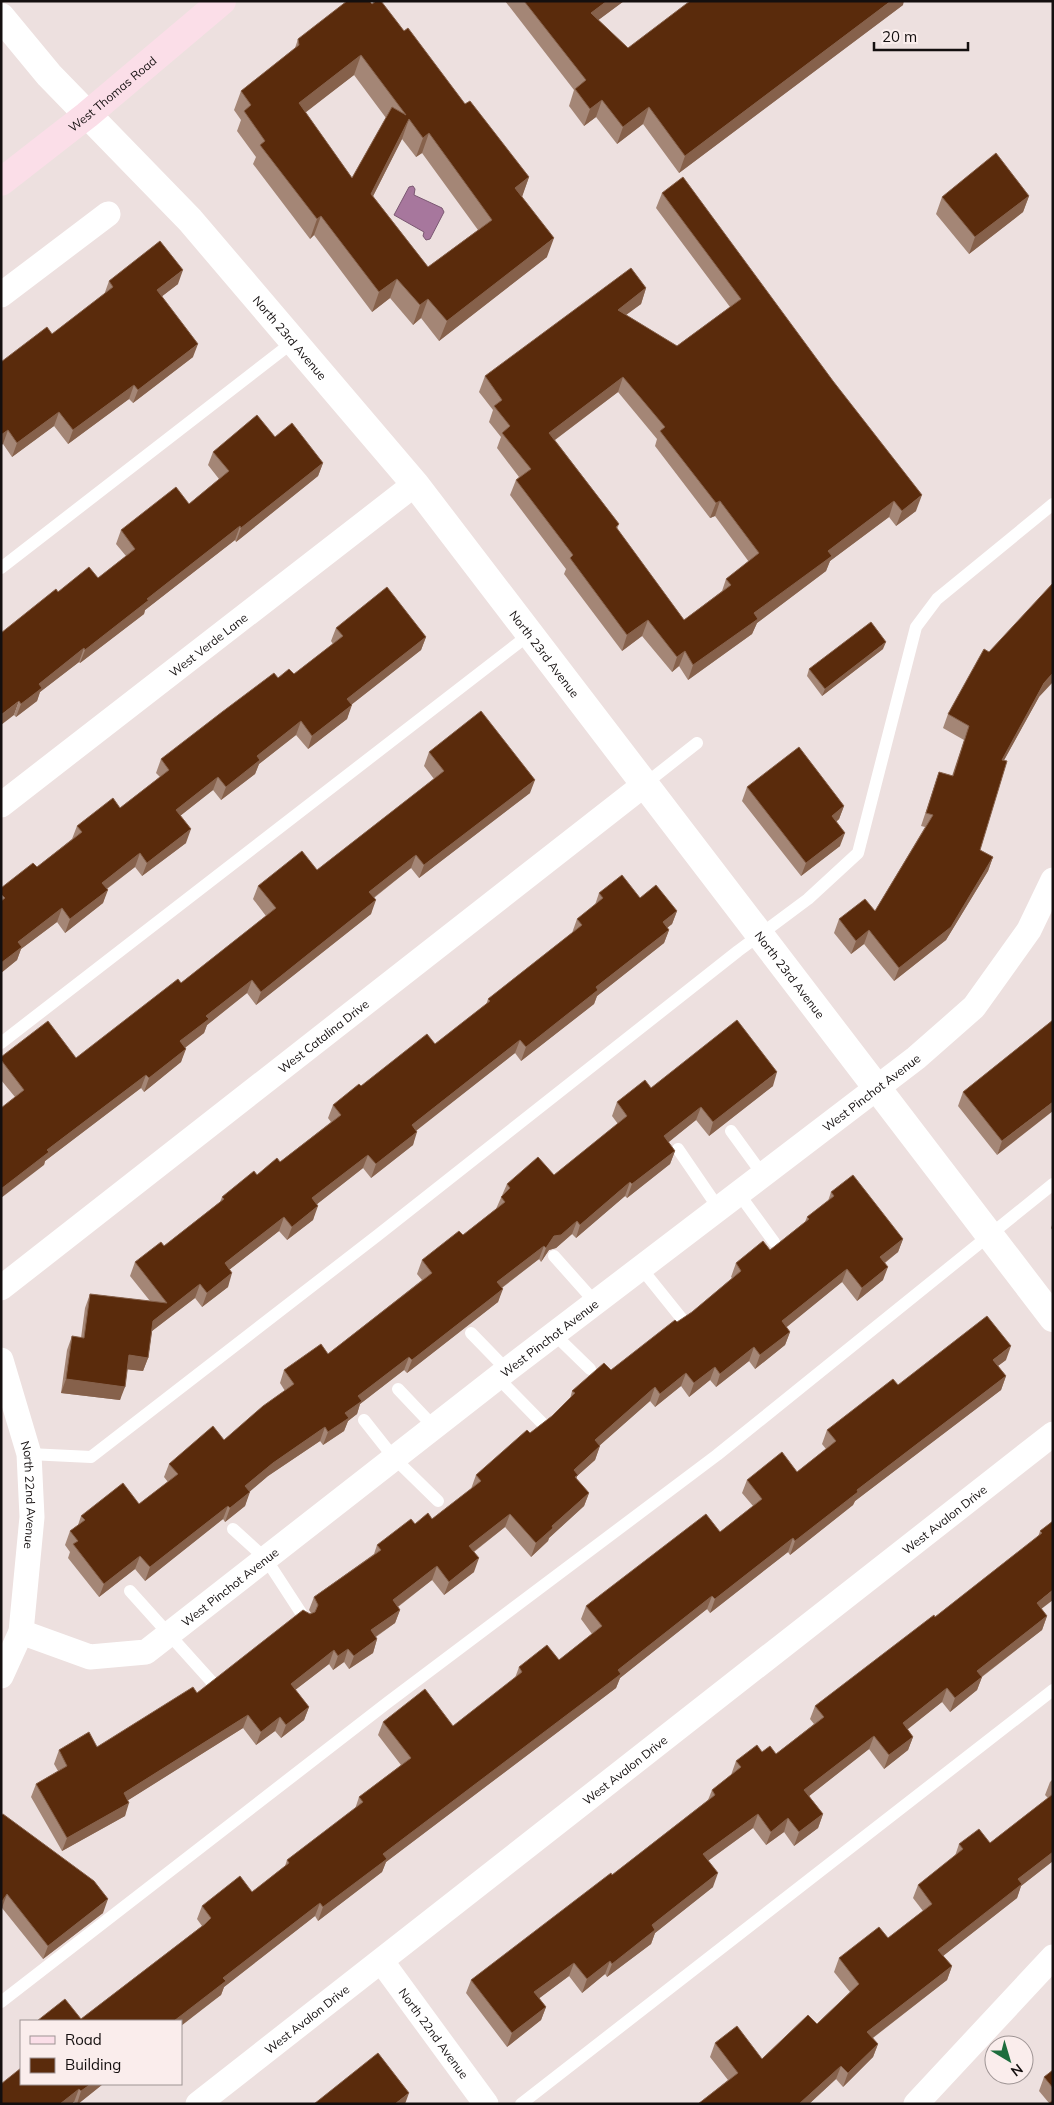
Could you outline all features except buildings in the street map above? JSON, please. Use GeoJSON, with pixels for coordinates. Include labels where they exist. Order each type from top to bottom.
{"type":"FeatureCollection","features":[{"type":"Feature","properties":{"kind":"main road","name":"West Thomas Road"},"geometry":{"type":"LineString","coordinates":[[1,182],[87,115],[222,1]]}},
{"type":"Feature","properties":{"kind":"street","name":"North 23rd Avenue"},"geometry":{"type":"LineString","coordinates":[[1,17],[38,62],[87,115],[190,220],[415,484],[1053,1318]]}},
{"type":"Feature","properties":{"kind":"street"},"geometry":{"type":"LineString","coordinates":[[1,295],[108,214]]}},
{"type":"Feature","properties":{"kind":"street","name":"West Verde Lane"},"geometry":{"type":"LineString","coordinates":[[1,805],[415,484]]}},
{"type":"Feature","properties":{"kind":"street","name":"West Catalina Drive"},"geometry":{"type":"LineString","coordinates":[[1,1288],[645,784]]}},
{"type":"Feature","properties":{"kind":"street","name":"West Pinchot Avenue"},"geometry":{"type":"LineString","coordinates":[[21,1632],[90,1657],[146,1652],[595,1302],[916,1058],[974,1006],[1029,930],[1053,880]]}},
{"type":"Feature","properties":{"kind":"street","name":"North 22nd Avenue"},"geometry":{"type":"LineString","coordinates":[[1,1360],[29,1454],[32,1517],[21,1632]]}},
{"type":"Feature","properties":{"kind":"street","name":"West Avalon Drive"},"geometry":{"type":"LineString","coordinates":[[198,2104],[382,1962],[1053,1434]]}},
{"type":"Feature","properties":{"kind":"street"},"geometry":{"type":"LineString","coordinates":[[1,1676],[21,1632]]}},
{"type":"Feature","properties":{"kind":"street"},"geometry":{"type":"LineString","coordinates":[[916,2104],[1053,1958]]}},
{"type":"Feature","properties":{"kind":"street","name":"North 22nd Avenue"},"geometry":{"type":"LineString","coordinates":[[382,1962],[486,2104]]}},
{"type":"Feature","properties":{"kind":"lane"},"geometry":{"type":"LineString","coordinates":[[1,568],[293,342]]}},
{"type":"Feature","properties":{"kind":"lane"},"geometry":{"type":"LineString","coordinates":[[29,1454],[91,1457],[760,934],[808,899],[858,854],[916,627],[937,599],[1053,504]]}},
{"type":"Feature","properties":{"kind":"lane"},"geometry":{"type":"LineString","coordinates":[[1,1043],[530,634]]}},
{"type":"Feature","properties":{"kind":"lane"},"geometry":{"type":"LineString","coordinates":[[645,784],[697,743]]}},
{"type":"Feature","properties":{"kind":"lane"},"geometry":{"type":"LineString","coordinates":[[731,1131],[764,1175]]}},
{"type":"Feature","properties":{"kind":"lane"},"geometry":{"type":"LineString","coordinates":[[678,1148],[719,1209]]}},
{"type":"Feature","properties":{"kind":"lane"},"geometry":{"type":"LineString","coordinates":[[1,2002],[388,1703],[717,1454],[1053,1184]]}},
{"type":"Feature","properties":{"kind":"lane"},"geometry":{"type":"LineString","coordinates":[[739,1194],[774,1242]]}},
{"type":"Feature","properties":{"kind":"lane"},"geometry":{"type":"LineString","coordinates":[[554,1256],[595,1302]]}},
{"type":"Feature","properties":{"kind":"lane"},"geometry":{"type":"LineString","coordinates":[[641,1268],[682,1319]]}},
{"type":"Feature","properties":{"kind":"lane"},"geometry":{"type":"LineString","coordinates":[[471,1333],[542,1423]]}},
{"type":"Feature","properties":{"kind":"lane"},"geometry":{"type":"LineString","coordinates":[[554,1334],[590,1368]]}},
{"type":"Feature","properties":{"kind":"lane"},"geometry":{"type":"LineString","coordinates":[[398,1389],[434,1427]]}},
{"type":"Feature","properties":{"kind":"lane"},"geometry":{"type":"LineString","coordinates":[[364,1420],[394,1458],[438,1501]]}},
{"type":"Feature","properties":{"kind":"lane"},"geometry":{"type":"LineString","coordinates":[[233,1528],[266,1559],[305,1619]]}},
{"type":"Feature","properties":{"kind":"lane"},"geometry":{"type":"LineString","coordinates":[[130,1591],[211,1682]]}},
{"type":"Feature","properties":{"kind":"lane"},"geometry":{"type":"LineString","coordinates":[[521,2104],[589,2049],[1053,1690]]}},
{"type":"Feature","properties":{"kind":"shaded area"},"geometry":{"type":"Polygon","coordinates":[[[413,186],[415,189],[414,195],[442,208],[444,212],[430,239],[426,240],[423,236],[424,232],[394,215],[409,187],[413,186]]]}}]}
